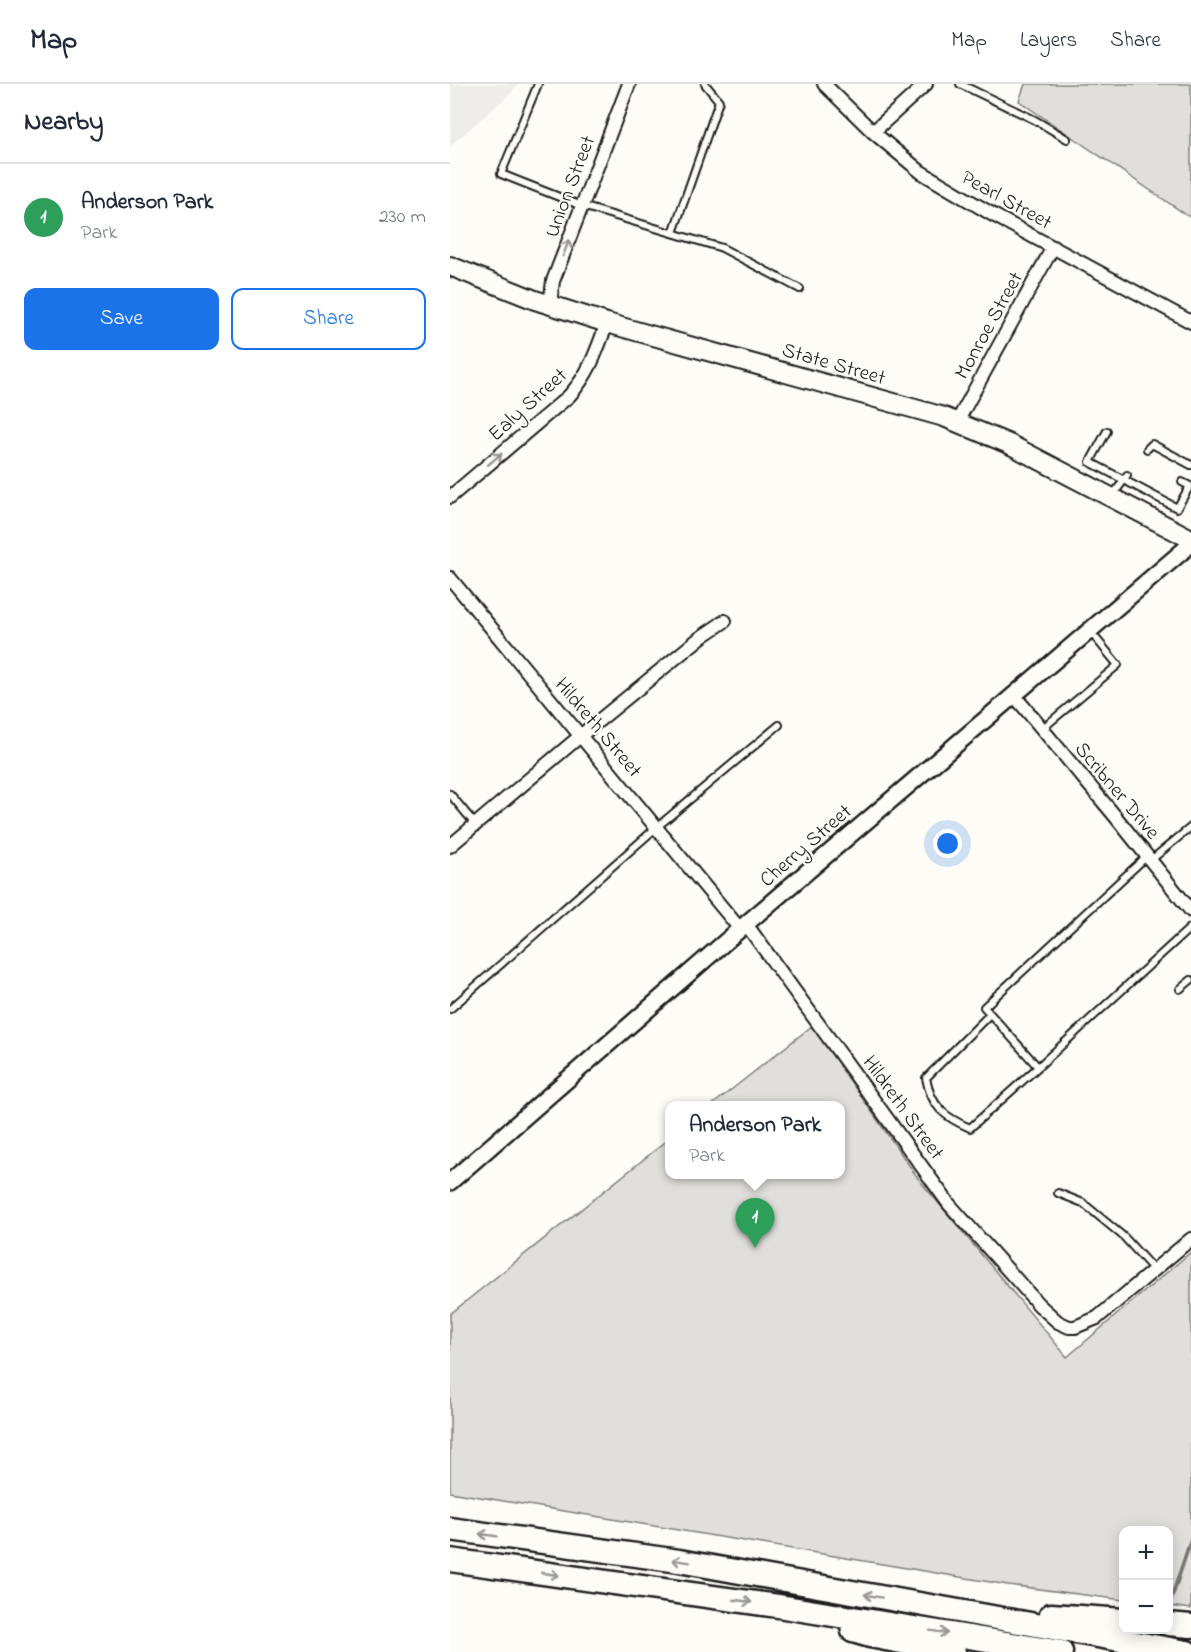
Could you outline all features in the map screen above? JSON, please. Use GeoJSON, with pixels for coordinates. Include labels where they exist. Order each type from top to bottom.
{"type":"FeatureCollection","features":[{"type":"Feature","properties":{"kind":"highway"},"geometry":{"type":"LineString","coordinates":[[450,1529],[679,1561],[1187,1652]]}},
{"type":"Feature","properties":{"kind":"highway"},"geometry":{"type":"LineString","coordinates":[[450,1560],[778,1606],[1061,1652]]}},
{"type":"Feature","properties":{"kind":"highway"},"geometry":{"type":"LineString","coordinates":[[778,1606],[870,1636],[954,1652]]}},
{"type":"Feature","properties":{"kind":"highway"},"geometry":{"type":"LineString","coordinates":[[930,1607],[1119,1620]]}},
{"type":"Feature","properties":{"kind":"highway"},"geometry":{"type":"LineString","coordinates":[[1173,1624],[1191,1626]]}},
{"type":"Feature","properties":{"kind":"highway"},"geometry":{"type":"LineString","coordinates":[[1108,1638],[1161,1652]]}},
{"type":"Feature","properties":{"kind":"main road","name":"State Street"},"geometry":{"type":"LineString","coordinates":[[450,266],[535,300],[607,323],[957,422],[1009,444],[1111,498],[1171,517],[1191,542]]}},
{"type":"Feature","properties":{"kind":"street","name":"Union Street"},"geometry":{"type":"LineString","coordinates":[[550,304],[553,281],[629,84]]}},
{"type":"Feature","properties":{"kind":"street","name":"Pearl Street"},"geometry":{"type":"LineString","coordinates":[[824,84],[873,132],[921,172],[1191,322]]}},
{"type":"Feature","properties":{"kind":"street"},"geometry":{"type":"LineString","coordinates":[[873,132],[926,84]]}},
{"type":"Feature","properties":{"kind":"street","name":"Monroe Street"},"geometry":{"type":"LineString","coordinates":[[957,422],[1053,247]]}},
{"type":"Feature","properties":{"kind":"street","name":"Ealy Street"},"geometry":{"type":"LineString","coordinates":[[450,497],[578,386],[591,366],[607,323]]}},
{"type":"Feature","properties":{"kind":"street","name":"Cherry Street"},"geometry":{"type":"LineString","coordinates":[[450,1182],[1191,542]]}},
{"type":"Feature","properties":{"kind":"street","name":"Hildreth Street"},"geometry":{"type":"LineString","coordinates":[[450,578],[743,927],[949,1204],[1039,1305],[1063,1326],[1081,1326],[1097,1318],[1191,1239]]}},
{"type":"Feature","properties":{"kind":"street"},"geometry":{"type":"LineString","coordinates":[[450,846],[581,735],[700,638],[725,621]]}},
{"type":"Feature","properties":{"kind":"street","name":"Scribner Drive"},"geometry":{"type":"LineString","coordinates":[[1013,694],[1191,911]]}},
{"type":"Feature","properties":{"kind":"lane"},"geometry":{"type":"LineString","coordinates":[[538,84],[501,174],[582,206],[722,248],[800,289]]}},
{"type":"Feature","properties":{"kind":"lane"},"geometry":{"type":"LineString","coordinates":[[674,233],[718,100],[705,84]]}},
{"type":"Feature","properties":{"kind":"lane"},"geometry":{"type":"LineString","coordinates":[[960,84],[1035,120],[1067,139]]}},
{"type":"Feature","properties":{"kind":"lane"},"geometry":{"type":"LineString","coordinates":[[1107,431],[1090,462],[1125,478],[1171,517],[1191,486],[1182,482]]}},
{"type":"Feature","properties":{"kind":"lane"},"geometry":{"type":"LineString","coordinates":[[1147,449],[1152,444],[1191,465]]}},
{"type":"Feature","properties":{"kind":"lane"},"geometry":{"type":"LineString","coordinates":[[1111,498],[1125,478]]}},
{"type":"Feature","properties":{"kind":"lane"},"geometry":{"type":"LineString","coordinates":[[1042,729],[1118,665],[1089,630]]}},
{"type":"Feature","properties":{"kind":"lane"},"geometry":{"type":"LineString","coordinates":[[450,1009],[657,827],[779,725]]}},
{"type":"Feature","properties":{"kind":"lane"},"geometry":{"type":"LineString","coordinates":[[450,794],[475,824]]}},
{"type":"Feature","properties":{"kind":"lane"},"geometry":{"type":"LineString","coordinates":[[1038,1067],[984,1007],[1149,858],[1191,826]]}},
{"type":"Feature","properties":{"kind":"lane"},"geometry":{"type":"LineString","coordinates":[[990,1014],[926,1078],[929,1096],[951,1120],[970,1128],[1191,927]]}},
{"type":"Feature","properties":{"kind":"lane"},"geometry":{"type":"LineString","coordinates":[[1180,989],[1191,980]]}},
{"type":"Feature","properties":{"kind":"lane"},"geometry":{"type":"LineString","coordinates":[[1058,1193],[1083,1203],[1124,1237],[1154,1270]]}},
{"type":"Feature","properties":{"kind":"shaded area"},"geometry":{"type":"Polygon","coordinates":[[[450,84],[518,84],[511,93],[450,146],[450,84]]]}},
{"type":"Feature","properties":{"kind":"shaded area"},"geometry":{"type":"Polygon","coordinates":[[[1025,84],[1191,84],[1191,218],[1019,101],[1025,84]]]}},
{"type":"Feature","properties":{"kind":"shaded area"},"geometry":{"type":"Polygon","coordinates":[[[812,1026],[920,1181],[1067,1357],[1191,1252],[1191,1609],[1173,1607],[1173,1526],[1119,1526],[1119,1599],[1008,1585],[450,1492],[450,1314],[665,1142],[665,1179],[845,1179],[845,1101],[717,1101],[812,1026]]]}},
{"type":"Feature","properties":{"kind":"waterway"},"geometry":{"type":"LineString","coordinates":[[1173,1594],[1191,1539]]}},
{"type":"Feature","properties":{"kind":"place","name":"Anderson Park"},"geometry":{"type":"Point","coordinates":[755,1248]}}]}
